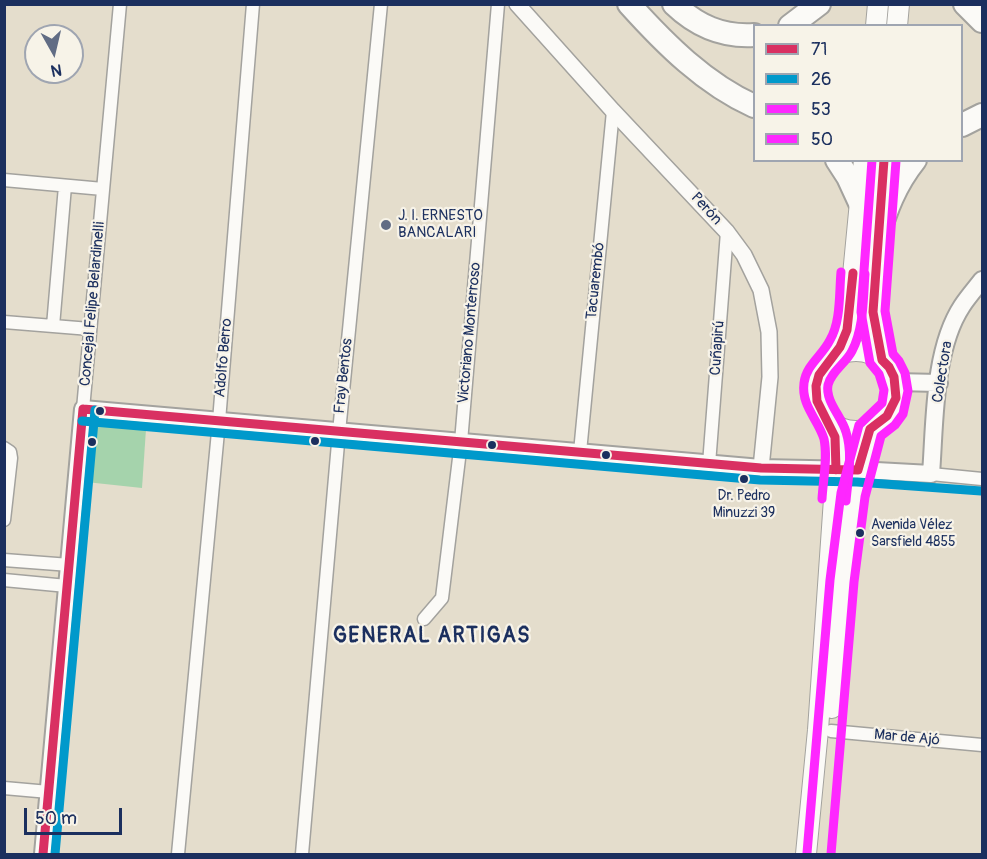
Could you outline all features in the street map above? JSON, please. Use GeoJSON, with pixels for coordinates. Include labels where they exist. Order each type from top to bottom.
{"type":"FeatureCollection","features":[{"type":"Feature","properties":{"kind":"highway"},"geometry":{"type":"LineString","coordinates":[[629,4],[655,34],[716,86],[753,105]]}},
{"type":"Feature","properties":{"kind":"highway"},"geometry":{"type":"LineString","coordinates":[[674,4],[686,16],[712,30],[729,34],[753,35]]}},
{"type":"Feature","properties":{"kind":"highway"},"geometry":{"type":"LineString","coordinates":[[793,24],[819,4]]}},
{"type":"Feature","properties":{"kind":"highway"},"geometry":{"type":"LineString","coordinates":[[965,4],[982,21]]}},
{"type":"Feature","properties":{"kind":"highway"},"geometry":{"type":"LineString","coordinates":[[963,124],[982,115]]}},
{"type":"Feature","properties":{"kind":"highway"},"geometry":{"type":"LineString","coordinates":[[838,162],[860,203]]}},
{"type":"Feature","properties":{"kind":"highway"},"geometry":{"type":"LineString","coordinates":[[877,239],[900,178],[913,162]]}},
{"type":"Feature","properties":{"kind":"main road"},"geometry":{"type":"LineString","coordinates":[[876,24],[878,4]]}},
{"type":"Feature","properties":{"kind":"main road"},"geometry":{"type":"LineString","coordinates":[[897,24],[899,4]]}},
{"type":"Feature","properties":{"kind":"main road"},"geometry":{"type":"LineString","coordinates":[[806,855],[818,730],[836,470],[836,438],[816,395],[819,374],[841,346],[848,327],[864,162]]}},
{"type":"Feature","properties":{"kind":"main road"},"geometry":{"type":"LineString","coordinates":[[882,360],[873,312],[884,162]]}},
{"type":"Feature","properties":{"kind":"main road","name":"Colectora"},"geometry":{"type":"LineString","coordinates":[[931,474],[939,383],[946,340],[961,307],[982,280]]}},
{"type":"Feature","properties":{"kind":"main road"},"geometry":{"type":"LineString","coordinates":[[830,422],[849,431],[870,429],[887,417],[896,398],[895,382],[889,368],[882,360],[862,351],[842,353],[832,358]]}},
{"type":"Feature","properties":{"kind":"main road"},"geometry":{"type":"LineString","coordinates":[[895,382],[939,383]]}},
{"type":"Feature","properties":{"kind":"main road"},"geometry":{"type":"LineString","coordinates":[[83,409],[761,468],[931,474]]}},
{"type":"Feature","properties":{"kind":"main road","name":"Concejal Felipe Belardinelli"},"geometry":{"type":"LineString","coordinates":[[43,855],[83,409]]}},
{"type":"Feature","properties":{"kind":"main road"},"geometry":{"type":"LineString","coordinates":[[819,855],[842,581],[853,495],[870,429]]}},
{"type":"Feature","properties":{"kind":"street","name":"Concejal Felipe Belardinelli"},"geometry":{"type":"LineString","coordinates":[[83,409],[120,4]]}},
{"type":"Feature","properties":{"kind":"street","name":"Adolfo Berro"},"geometry":{"type":"LineString","coordinates":[[178,855],[219,421],[253,4]]}},
{"type":"Feature","properties":{"kind":"street","name":"Fray Bentos"},"geometry":{"type":"LineString","coordinates":[[302,855],[339,432],[381,4]]}},
{"type":"Feature","properties":{"kind":"street","name":"Victoriano Monterroso"},"geometry":{"type":"LineString","coordinates":[[424,619],[442,598],[461,442],[498,4]]}},
{"type":"Feature","properties":{"kind":"street","name":"Perón"},"geometry":{"type":"LineString","coordinates":[[516,5],[727,232],[744,255],[764,301],[769,332],[770,377],[761,468]]}},
{"type":"Feature","properties":{"kind":"street","name":"Tacuarembó"},"geometry":{"type":"LineString","coordinates":[[580,452],[613,111]]}},
{"type":"Feature","properties":{"kind":"street"},"geometry":{"type":"LineString","coordinates":[[4,180],[103,189]]}},
{"type":"Feature","properties":{"kind":"street"},"geometry":{"type":"LineString","coordinates":[[53,326],[65,186]]}},
{"type":"Feature","properties":{"kind":"street","name":"Cuñapirú"},"geometry":{"type":"LineString","coordinates":[[709,464],[727,232]]}},
{"type":"Feature","properties":{"kind":"street"},"geometry":{"type":"LineString","coordinates":[[4,322],[90,329]]}},
{"type":"Feature","properties":{"kind":"street"},"geometry":{"type":"LineString","coordinates":[[4,448],[10,452],[11,458],[4,520]]}},
{"type":"Feature","properties":{"kind":"street"},"geometry":{"type":"LineString","coordinates":[[931,474],[982,479]]}},
{"type":"Feature","properties":{"kind":"street"},"geometry":{"type":"LineString","coordinates":[[4,560],[70,565]]}},
{"type":"Feature","properties":{"kind":"street"},"geometry":{"type":"LineString","coordinates":[[4,580],[68,586]]}},
{"type":"Feature","properties":{"kind":"street","name":"Mar de Ajó"},"geometry":{"type":"LineString","coordinates":[[831,731],[982,745]]}},
{"type":"Feature","properties":{"kind":"street"},"geometry":{"type":"LineString","coordinates":[[4,788],[49,792]]}},
{"type":"Feature","properties":{"kind":"green space"},"geometry":{"type":"Polygon","coordinates":[[[99,425],[146,429],[142,488],[86,482],[89,435],[99,425]]]}},
{"type":"Feature","properties":{"kind":"transit line","name":"50"},"geometry":{"type":"LineString","coordinates":[[807,853],[830,580],[841,493],[859,425],[882,403],[884,390],[879,374],[870,363],[861,312],[872,162]]}},
{"type":"Feature","properties":{"kind":"transit line","name":"71"},"geometry":{"type":"LineString","coordinates":[[83,409],[761,468],[858,470],[870,429],[887,416],[896,398],[894,377],[882,360],[873,312],[884,162]]}},
{"type":"Feature","properties":{"kind":"transit line","name":"53"},"geometry":{"type":"LineString","coordinates":[[831,854],[854,582],[865,497],[881,436],[895,425],[903,414],[908,391],[905,373],[893,354],[885,311],[896,162]]}},
{"type":"Feature","properties":{"kind":"transit line","name":"50"},"geometry":{"type":"LineString","coordinates":[[822,499],[824,439],[807,406],[804,383],[808,371],[834,333],[839,307],[841,272]]}},
{"type":"Feature","properties":{"kind":"transit line","name":"71"},"geometry":{"type":"LineString","coordinates":[[836,470],[835,437],[817,401],[816,386],[819,375],[840,347],[847,330],[853,273]]}},
{"type":"Feature","properties":{"kind":"transit line","name":"53"},"geometry":{"type":"LineString","coordinates":[[846,501],[849,466],[848,440],[844,426],[831,403],[828,385],[856,342],[862,313],[865,274]]}},
{"type":"Feature","properties":{"kind":"transit line","name":"71"},"geometry":{"type":"LineString","coordinates":[[43,854],[83,409]]}},
{"type":"Feature","properties":{"kind":"transit line","name":"26"},"geometry":{"type":"LineString","coordinates":[[55,854],[95,410]]}},
{"type":"Feature","properties":{"kind":"transit line","name":"26"},"geometry":{"type":"LineString","coordinates":[[82,421],[760,480],[857,482],[981,491]]}},
{"type":"Feature","properties":{"kind":"place","name":"J. I. ERNESTO BANCALARI"},"geometry":{"type":"Point","coordinates":[386,225]}},
{"type":"Feature","properties":{"kind":"place","name":"Dr. Pedro Minuzzi 39"},"geometry":{"type":"Point","coordinates":[744,479]}},
{"type":"Feature","properties":{"kind":"place","name":"Avenida Vélez Sarsfield 4855"},"geometry":{"type":"Point","coordinates":[860,533]}},
{"type":"Feature","properties":{"kind":"district","name":"GENERAL ARTIGAS"},"geometry":{"type":"Point","coordinates":[432,637]}}]}
